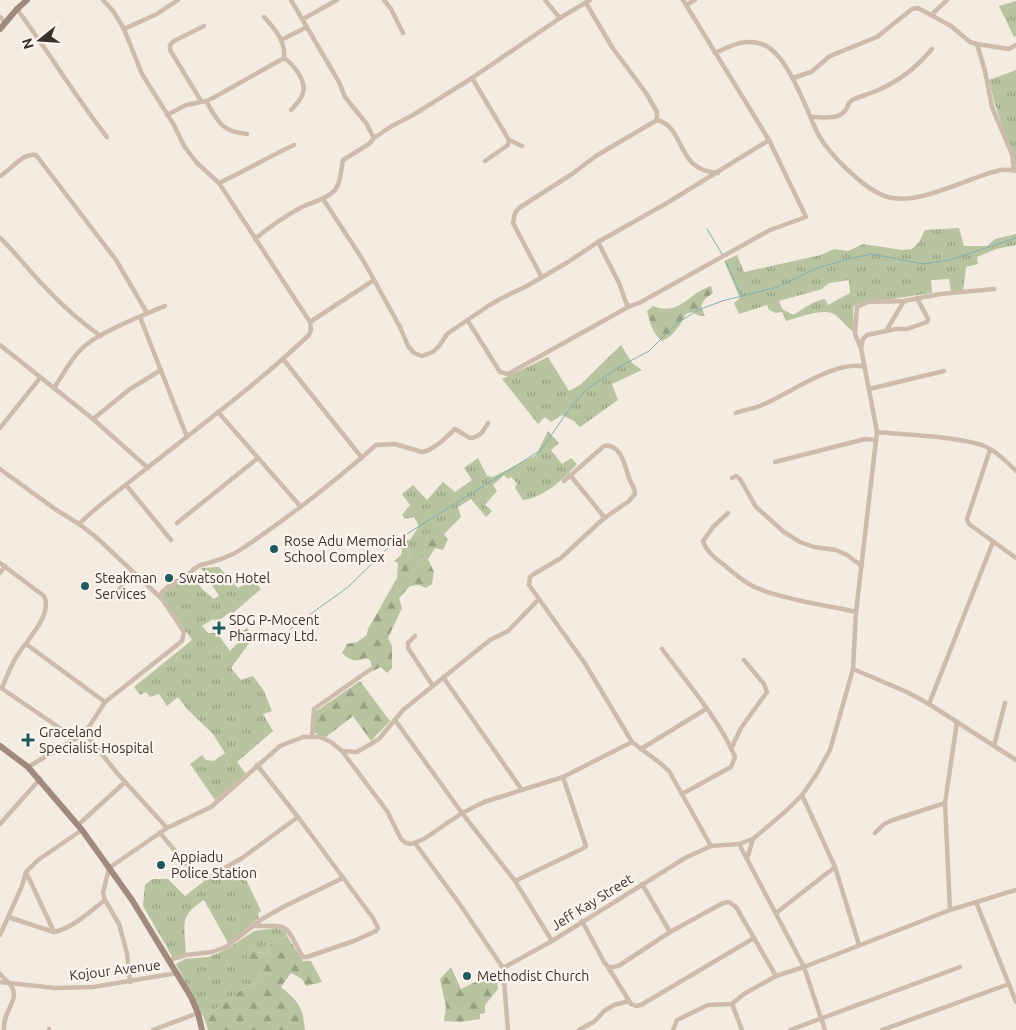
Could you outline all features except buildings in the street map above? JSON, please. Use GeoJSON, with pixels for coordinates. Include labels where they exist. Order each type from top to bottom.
{"type":"FeatureCollection","features":[{"type":"Feature","properties":{"kind":"street"},"geometry":{"type":"LineString","coordinates":[[0,29],[26,0]]}},
{"type":"Feature","properties":{"kind":"street"},"geometry":{"type":"LineString","coordinates":[[79,524],[104,501],[283,359],[312,330],[310,322],[219,183],[197,163],[184,146],[142,74],[124,29],[113,11],[103,0]]}},
{"type":"Feature","properties":{"kind":"street"},"geometry":{"type":"LineString","coordinates":[[124,29],[157,14],[178,0]]}},
{"type":"Feature","properties":{"kind":"street"},"geometry":{"type":"LineString","coordinates":[[291,0],[308,26],[339,82],[345,97],[366,123],[374,138]]}},
{"type":"Feature","properties":{"kind":"street"},"geometry":{"type":"LineString","coordinates":[[303,19],[337,0]]}},
{"type":"Feature","properties":{"kind":"street"},"geometry":{"type":"LineString","coordinates":[[384,0],[391,9],[403,33]]}},
{"type":"Feature","properties":{"kind":"street"},"geometry":{"type":"LineString","coordinates":[[545,0],[560,18]]}},
{"type":"Feature","properties":{"kind":"street"},"geometry":{"type":"LineString","coordinates":[[468,321],[500,372],[508,374],[770,230],[806,217],[768,140],[684,2],[695,0]]}},
{"type":"Feature","properties":{"kind":"street"},"geometry":{"type":"LineString","coordinates":[[932,15],[947,0]]}},
{"type":"Feature","properties":{"kind":"street"},"geometry":{"type":"LineString","coordinates":[[255,239],[269,227],[300,208],[323,199],[334,191],[338,185],[343,160],[369,144],[374,138],[390,127],[472,78],[560,18],[588,2],[612,47],[654,106],[657,112],[657,120]]}},
{"type":"Feature","properties":{"kind":"street"},"geometry":{"type":"LineString","coordinates":[[793,78],[812,72],[830,56],[877,37],[912,9],[918,8],[951,26],[970,42],[1009,49],[1016,45]]}},
{"type":"Feature","properties":{"kind":"street"},"geometry":{"type":"LineString","coordinates":[[17,9],[107,137]]}},
{"type":"Feature","properties":{"kind":"street"},"geometry":{"type":"LineString","coordinates":[[0,17],[5,22]]}},
{"type":"Feature","properties":{"kind":"street"},"geometry":{"type":"LineString","coordinates":[[264,17],[281,40],[284,47],[284,58]]}},
{"type":"Feature","properties":{"kind":"street"},"geometry":{"type":"LineString","coordinates":[[204,26],[174,41],[170,45],[170,50],[221,125],[236,134],[247,134]]}},
{"type":"Feature","properties":{"kind":"street"},"geometry":{"type":"LineString","coordinates":[[281,40],[308,26]]}},
{"type":"Feature","properties":{"kind":"street"},"geometry":{"type":"LineString","coordinates":[[715,53],[738,42],[750,41],[764,44],[775,52],[793,78],[817,132],[826,147],[870,190],[889,198],[908,198],[932,193],[999,170],[1015,170],[1012,154],[992,107],[985,71],[977,44]]}},
{"type":"Feature","properties":{"kind":"street"},"geometry":{"type":"LineString","coordinates":[[811,117],[830,118],[840,114],[846,110],[848,103],[852,100],[878,90],[918,66],[932,49]]}},
{"type":"Feature","properties":{"kind":"street"},"geometry":{"type":"LineString","coordinates":[[167,115],[186,105],[204,101],[284,58]]}},
{"type":"Feature","properties":{"kind":"street"},"geometry":{"type":"LineString","coordinates":[[284,58],[292,63],[303,84],[304,93],[291,110]]}},
{"type":"Feature","properties":{"kind":"street"},"geometry":{"type":"LineString","coordinates":[[472,78],[509,140],[522,146]]}},
{"type":"Feature","properties":{"kind":"street"},"geometry":{"type":"LineString","coordinates":[[541,276],[513,223],[519,208],[596,156],[657,120],[666,122],[676,136],[687,159],[697,168],[707,173],[718,173]]}},
{"type":"Feature","properties":{"kind":"street"},"geometry":{"type":"LineString","coordinates":[[484,160],[502,150],[509,140]]}},
{"type":"Feature","properties":{"kind":"street"},"geometry":{"type":"LineString","coordinates":[[323,199],[374,280],[400,327],[408,346],[414,353],[422,356],[433,352],[447,334],[502,298],[527,286],[598,242],[718,173],[768,140]]}},
{"type":"Feature","properties":{"kind":"street"},"geometry":{"type":"LineString","coordinates":[[219,183],[294,145]]}},
{"type":"Feature","properties":{"kind":"street"},"geometry":{"type":"LineString","coordinates":[[0,176],[24,158],[31,154],[36,155],[116,260],[147,313]]}},
{"type":"Feature","properties":{"kind":"street"},"geometry":{"type":"LineString","coordinates":[[0,238],[60,303],[76,318],[101,336]]}},
{"type":"Feature","properties":{"kind":"street"},"geometry":{"type":"LineString","coordinates":[[598,242],[619,283],[627,305],[630,306]]}},
{"type":"Feature","properties":{"kind":"street"},"geometry":{"type":"LineString","coordinates":[[310,322],[374,280]]}},
{"type":"Feature","properties":{"kind":"street"},"geometry":{"type":"LineString","coordinates":[[747,859],[753,839],[802,796],[830,750],[852,669],[856,612],[877,432],[861,348],[855,334],[857,307],[868,302],[904,301],[994,289]]}},
{"type":"Feature","properties":{"kind":"street"},"geometry":{"type":"LineString","coordinates":[[861,348],[863,339],[867,335],[907,329],[927,322],[928,319],[917,298]]}},
{"type":"Feature","properties":{"kind":"street"},"geometry":{"type":"LineString","coordinates":[[886,331],[904,301]]}},
{"type":"Feature","properties":{"kind":"street"},"geometry":{"type":"LineString","coordinates":[[54,388],[73,360],[87,344],[147,313],[165,306]]}},
{"type":"Feature","properties":{"kind":"street"},"geometry":{"type":"LineString","coordinates":[[140,317],[187,437]]}},
{"type":"Feature","properties":{"kind":"street"},"geometry":{"type":"LineString","coordinates":[[0,345],[93,420],[148,468]]}},
{"type":"Feature","properties":{"kind":"street"},"geometry":{"type":"LineString","coordinates":[[283,359],[362,458]]}},
{"type":"Feature","properties":{"kind":"street"},"geometry":{"type":"LineString","coordinates":[[736,413],[760,406],[795,390],[806,382],[838,369],[852,365],[865,367]]}},
{"type":"Feature","properties":{"kind":"street"},"geometry":{"type":"LineString","coordinates":[[93,420],[130,389],[161,370]]}},
{"type":"Feature","properties":{"kind":"street"},"geometry":{"type":"LineString","coordinates":[[869,389],[944,371]]}},
{"type":"Feature","properties":{"kind":"street"},"geometry":{"type":"LineString","coordinates":[[0,428],[40,378]]}},
{"type":"Feature","properties":{"kind":"street"},"geometry":{"type":"LineString","coordinates":[[218,412],[300,507]]}},
{"type":"Feature","properties":{"kind":"street"},"geometry":{"type":"LineString","coordinates":[[159,596],[166,588],[187,576],[195,568],[239,552],[300,507],[376,445],[395,444],[408,447],[417,452],[429,450],[442,442],[456,429],[470,438],[480,436],[488,423]]}},
{"type":"Feature","properties":{"kind":"street"},"geometry":{"type":"LineString","coordinates":[[877,432],[951,440],[983,446],[997,453],[1016,471]]}},
{"type":"Feature","properties":{"kind":"street"},"geometry":{"type":"LineString","coordinates":[[775,462],[865,439],[876,440]]}},
{"type":"Feature","properties":{"kind":"street"},"geometry":{"type":"LineString","coordinates":[[564,481],[604,446],[612,446],[623,460],[635,488],[635,494],[561,558],[530,577],[529,585],[584,662],[632,742],[668,771],[711,846]]}},
{"type":"Feature","properties":{"kind":"street"},"geometry":{"type":"LineString","coordinates":[[990,450],[967,520],[969,524],[1016,558]]}},
{"type":"Feature","properties":{"kind":"street"},"geometry":{"type":"LineString","coordinates":[[177,524],[258,458]]}},
{"type":"Feature","properties":{"kind":"street"},"geometry":{"type":"LineString","coordinates":[[0,469],[96,537],[166,603],[184,632],[182,641],[105,702],[85,733],[28,767]]}},
{"type":"Feature","properties":{"kind":"street"},"geometry":{"type":"LineString","coordinates":[[570,475],[605,518]]}},
{"type":"Feature","properties":{"kind":"street"},"geometry":{"type":"LineString","coordinates":[[732,478],[736,476],[740,479],[756,507],[784,532],[800,542],[814,547],[836,550],[847,555],[862,566]]}},
{"type":"Feature","properties":{"kind":"street"},"geometry":{"type":"LineString","coordinates":[[126,485],[171,540]]}},
{"type":"Feature","properties":{"kind":"street"},"geometry":{"type":"LineString","coordinates":[[728,513],[713,527],[703,541],[713,556],[729,570],[761,590],[795,600],[856,612]]}},
{"type":"Feature","properties":{"kind":"street"},"geometry":{"type":"LineString","coordinates":[[929,704],[993,542]]}},
{"type":"Feature","properties":{"kind":"street"},"geometry":{"type":"LineString","coordinates":[[0,573],[2,565],[44,596],[47,601],[39,625],[14,660],[1,688],[76,739]]}},
{"type":"Feature","properties":{"kind":"street"},"geometry":{"type":"LineString","coordinates":[[112,598],[133,573]]}},
{"type":"Feature","properties":{"kind":"street"},"geometry":{"type":"LineString","coordinates":[[342,751],[357,752],[379,739],[403,710],[490,640],[508,631],[539,599]]}},
{"type":"Feature","properties":{"kind":"street"},"geometry":{"type":"LineString","coordinates":[[415,636],[408,644],[408,648],[433,686]]}},
{"type":"Feature","properties":{"kind":"street"},"geometry":{"type":"LineString","coordinates":[[26,644],[105,702]]}},
{"type":"Feature","properties":{"kind":"street"},"geometry":{"type":"LineString","coordinates":[[662,649],[706,709],[735,757],[731,767],[682,794]]}},
{"type":"Feature","properties":{"kind":"street"},"geometry":{"type":"LineString","coordinates":[[731,749],[741,728],[767,692],[764,684],[744,660]]}},
{"type":"Feature","properties":{"kind":"street"},"geometry":{"type":"LineString","coordinates":[[312,736],[314,709],[371,669]]}},
{"type":"Feature","properties":{"kind":"street"},"geometry":{"type":"LineString","coordinates":[[852,669],[907,692],[929,704],[1016,760]]}},
{"type":"Feature","properties":{"kind":"street"},"geometry":{"type":"LineString","coordinates":[[443,677],[522,790]]}},
{"type":"Feature","properties":{"kind":"street"},"geometry":{"type":"LineString","coordinates":[[994,746],[1005,703]]}},
{"type":"Feature","properties":{"kind":"street"},"geometry":{"type":"LineString","coordinates":[[641,749],[706,709]]}},
{"type":"Feature","properties":{"kind":"street"},"geometry":{"type":"LineString","coordinates":[[395,720],[462,813],[515,881],[552,940]]}},
{"type":"Feature","properties":{"kind":"street"},"geometry":{"type":"LineString","coordinates":[[950,910],[945,803],[957,722]]}},
{"type":"Feature","properties":{"kind":"street"},"geometry":{"type":"LineString","coordinates":[[85,733],[166,828]]}},
{"type":"Feature","properties":{"kind":"street"},"geometry":{"type":"LineString","coordinates":[[130,982],[127,953],[118,924],[103,893],[109,868],[166,828],[211,807],[257,765],[285,743],[303,736],[312,736],[331,742],[342,751],[387,811],[401,839],[406,844],[415,843],[462,813],[484,802],[563,777],[632,742]]}},
{"type":"Feature","properties":{"kind":"street"},"geometry":{"type":"LineString","coordinates":[[0,746],[28,767],[40,779],[80,828],[132,900],[191,997],[198,1013],[202,1030]]}},
{"type":"Feature","properties":{"kind":"street"},"geometry":{"type":"LineString","coordinates":[[253,926],[285,927],[289,930],[303,957],[354,941],[376,932],[378,928],[373,918],[257,765]]}},
{"type":"Feature","properties":{"kind":"street"},"geometry":{"type":"LineString","coordinates":[[515,881],[582,850],[586,846],[563,777]]}},
{"type":"Feature","properties":{"kind":"street"},"geometry":{"type":"LineString","coordinates":[[0,824],[40,779]]}},
{"type":"Feature","properties":{"kind":"street"},"geometry":{"type":"LineString","coordinates":[[0,935],[22,886],[26,872],[38,860],[80,828],[125,782]]}},
{"type":"Feature","properties":{"kind":"street"},"geometry":{"type":"LineString","coordinates":[[802,796],[835,867],[859,946]]}},
{"type":"Feature","properties":{"kind":"street"},"geometry":{"type":"LineString","coordinates":[[875,833],[884,824],[893,820],[945,803]]}},
{"type":"Feature","properties":{"kind":"street"},"geometry":{"type":"LineString","coordinates":[[160,833],[201,878],[206,879],[242,858],[298,817]]}},
{"type":"Feature","properties":{"kind":"street","name":"Jeff Kay Street"},"geometry":{"type":"LineString","coordinates":[[503,968],[552,940],[684,858],[711,846],[740,844],[753,839]]}},
{"type":"Feature","properties":{"kind":"street"},"geometry":{"type":"LineString","coordinates":[[415,843],[503,968],[508,1030]]}},
{"type":"Feature","properties":{"kind":"street"},"geometry":{"type":"LineString","coordinates":[[740,844],[804,967],[825,1030]]}},
{"type":"Feature","properties":{"kind":"street"},"geometry":{"type":"LineString","coordinates":[[776,914],[835,867]]}},
{"type":"Feature","properties":{"kind":"street"},"geometry":{"type":"LineString","coordinates":[[26,872],[54,932]]}},
{"type":"Feature","properties":{"kind":"street"},"geometry":{"type":"LineString","coordinates":[[170,960],[186,954],[212,952],[226,946],[253,926],[297,899],[343,878]]}},
{"type":"Feature","properties":{"kind":"street"},"geometry":{"type":"LineString","coordinates":[[642,884],[670,932]]}},
{"type":"Feature","properties":{"kind":"street"},"geometry":{"type":"LineString","coordinates":[[673,1030],[677,1020],[708,1005],[732,1004],[744,994],[776,976],[804,967],[950,910],[1016,890]]}},
{"type":"Feature","properties":{"kind":"street"},"geometry":{"type":"LineString","coordinates":[[8,917],[54,932],[61,931],[105,900]]}},
{"type":"Feature","properties":{"kind":"street"},"geometry":{"type":"LineString","coordinates":[[608,967],[614,968],[620,965],[670,932],[723,902],[729,902],[736,907],[776,976]]}},
{"type":"Feature","properties":{"kind":"street"},"geometry":{"type":"LineString","coordinates":[[976,902],[1016,1002]]}},
{"type":"Feature","properties":{"kind":"street"},"geometry":{"type":"LineString","coordinates":[[582,921],[604,962],[629,1000],[636,1006],[646,1004],[754,938]]}},
{"type":"Feature","properties":{"kind":"street"},"geometry":{"type":"LineString","coordinates":[[790,1030],[960,966]]}},
{"type":"Feature","properties":{"kind":"street","name":"Kojour Avenue"},"geometry":{"type":"LineString","coordinates":[[0,982],[55,988],[93,987],[177,973]]}},
{"type":"Feature","properties":{"kind":"street"},"geometry":{"type":"LineString","coordinates":[[0,974],[14,988],[12,1004],[5,1014],[4,1030]]}},
{"type":"Feature","properties":{"kind":"street"},"geometry":{"type":"LineString","coordinates":[[882,1030],[1009,984]]}},
{"type":"Feature","properties":{"kind":"street"},"geometry":{"type":"LineString","coordinates":[[579,1030],[595,1021],[609,1008],[629,1000]]}},
{"type":"Feature","properties":{"kind":"street"},"geometry":{"type":"LineString","coordinates":[[732,1004],[742,1030]]}},
{"type":"Feature","properties":{"kind":"street"},"geometry":{"type":"LineString","coordinates":[[153,1030],[198,1013]]}},
{"type":"Feature","properties":{"kind":"green space"},"geometry":{"type":"Polygon","coordinates":[[[1016,1],[1016,36],[1014,37],[999,6],[1016,1]]]}},
{"type":"Feature","properties":{"kind":"green space"},"geometry":{"type":"Polygon","coordinates":[[[1016,70],[1016,167],[989,80],[1016,70]]]}},
{"type":"Feature","properties":{"kind":"green space"},"geometry":{"type":"Polygon","coordinates":[[[959,228],[964,246],[987,246],[995,239],[1016,234],[1016,245],[996,249],[977,257],[978,264],[966,267],[963,291],[951,292],[949,279],[931,280],[932,293],[858,304],[853,307],[854,331],[829,312],[786,321],[782,312],[776,313],[769,310],[767,305],[739,314],[734,303],[740,298],[724,261],[737,255],[744,272],[821,255],[834,249],[848,251],[863,244],[902,250],[912,249],[919,242],[925,230],[959,228]],[[849,280],[829,283],[822,289],[779,301],[782,309],[793,315],[816,302],[825,299],[828,305],[850,293],[849,280]]]}},
{"type":"Feature","properties":{"kind":"green space"},"geometry":{"type":"Polygon","coordinates":[[[711,286],[713,293],[705,299],[701,306],[705,316],[692,312],[686,314],[673,333],[662,341],[652,327],[647,311],[653,306],[662,309],[677,306],[711,286]]]}},
{"type":"Feature","properties":{"kind":"green space"},"geometry":{"type":"Polygon","coordinates":[[[621,345],[632,363],[642,370],[612,384],[618,400],[580,427],[574,421],[562,415],[551,422],[545,417],[538,424],[502,379],[548,357],[569,391],[580,385],[621,345]]]}},
{"type":"Feature","properties":{"kind":"green space"},"geometry":{"type":"Polygon","coordinates":[[[548,431],[559,443],[551,450],[562,464],[571,458],[577,464],[566,475],[545,492],[523,500],[515,488],[517,483],[511,477],[508,479],[504,475],[493,485],[497,491],[485,505],[492,511],[486,517],[471,499],[458,507],[461,517],[444,534],[441,531],[428,534],[421,565],[409,565],[410,540],[419,526],[414,517],[405,519],[402,515],[410,505],[402,494],[413,485],[427,500],[443,482],[455,492],[472,480],[464,468],[478,458],[487,476],[493,477],[536,455],[548,431]]]}},
{"type":"Feature","properties":{"kind":"green space"},"geometry":{"type":"Polygon","coordinates":[[[437,529],[448,539],[443,550],[435,548],[428,559],[434,572],[432,584],[426,588],[419,585],[410,586],[399,598],[402,608],[388,638],[392,646],[392,668],[387,673],[381,667],[373,671],[370,660],[366,658],[353,660],[348,658],[342,653],[347,644],[357,642],[367,635],[368,629],[397,578],[398,563],[394,561],[401,555],[404,540],[410,540],[409,565],[421,565],[428,534],[437,529]]]}},
{"type":"Feature","properties":{"kind":"green space"},"geometry":{"type":"Polygon","coordinates":[[[219,567],[238,588],[253,579],[261,589],[233,613],[230,612],[217,622],[213,619],[202,626],[208,633],[217,633],[230,651],[238,643],[238,635],[247,628],[253,638],[231,668],[241,680],[253,676],[264,691],[272,711],[263,714],[273,731],[237,762],[246,774],[215,800],[190,764],[202,755],[206,760],[214,761],[225,753],[213,734],[187,709],[178,697],[167,706],[159,694],[150,697],[146,692],[140,695],[134,687],[192,640],[161,596],[166,590],[191,575],[203,590],[214,599],[219,596],[201,568],[219,567]]]}},
{"type":"Feature","properties":{"kind":"green space"},"geometry":{"type":"Polygon","coordinates":[[[360,681],[390,721],[371,741],[353,716],[326,737],[314,732],[315,712],[360,681]]]}},
{"type":"Feature","properties":{"kind":"green space"},"geometry":{"type":"Polygon","coordinates":[[[240,867],[261,911],[258,913],[259,918],[228,943],[204,900],[190,911],[185,922],[186,954],[173,958],[143,906],[145,885],[152,879],[168,879],[185,896],[203,882],[240,867]]]}},
{"type":"Feature","properties":{"kind":"green space"},"geometry":{"type":"Polygon","coordinates":[[[277,928],[286,931],[287,936],[270,944],[267,954],[251,951],[263,982],[241,990],[204,1018],[176,964],[185,959],[209,957],[227,949],[254,931],[277,928]]]}},
{"type":"Feature","properties":{"kind":"green space"},"geometry":{"type":"Polygon","coordinates":[[[287,936],[303,961],[311,961],[322,982],[306,986],[302,979],[291,973],[281,987],[299,1005],[305,1030],[208,1030],[204,1018],[241,990],[263,982],[256,965],[246,956],[251,951],[267,954],[270,944],[287,936]]]}},
{"type":"Feature","properties":{"kind":"green space"},"geometry":{"type":"Polygon","coordinates":[[[451,967],[461,989],[475,982],[478,983],[495,971],[498,989],[485,1005],[485,1013],[480,1014],[480,1019],[460,1022],[444,1021],[446,1007],[440,979],[451,967]]]}},
{"type":"Feature","properties":{"kind":"waterway"},"geometry":{"type":"LineString","coordinates":[[707,229],[722,254]]}},
{"type":"Feature","properties":{"kind":"waterway"},"geometry":{"type":"LineString","coordinates":[[290,629],[348,587],[394,542],[541,450],[570,408],[586,390],[619,367],[649,351],[676,324],[698,310],[722,301],[778,287],[817,268],[852,258],[872,254],[923,264],[950,260],[1016,238]]}},
{"type":"Feature","properties":{"kind":"waterway"},"geometry":{"type":"LineString","coordinates":[[726,262],[741,295]]}},
{"type":"Feature","properties":{"kind":"place","name":"Rose Adu Memorial School Complex"},"geometry":{"type":"Point","coordinates":[274,549]}},
{"type":"Feature","properties":{"kind":"place","name":"Swatson Hotel"},"geometry":{"type":"Point","coordinates":[169,578]}},
{"type":"Feature","properties":{"kind":"place","name":"Steakman Services"},"geometry":{"type":"Point","coordinates":[85,586]}},
{"type":"Feature","properties":{"kind":"place","name":"SDG P-Mocent Pharmacy Ltd."},"geometry":{"type":"Point","coordinates":[219,628]}},
{"type":"Feature","properties":{"kind":"place","name":"Graceland Specialist Hospital"},"geometry":{"type":"Point","coordinates":[28,740]}},
{"type":"Feature","properties":{"kind":"place","name":"Appiadu Police Station"},"geometry":{"type":"Point","coordinates":[161,865]}},
{"type":"Feature","properties":{"kind":"place","name":"Methodist Church"},"geometry":{"type":"Point","coordinates":[467,976]}}]}
